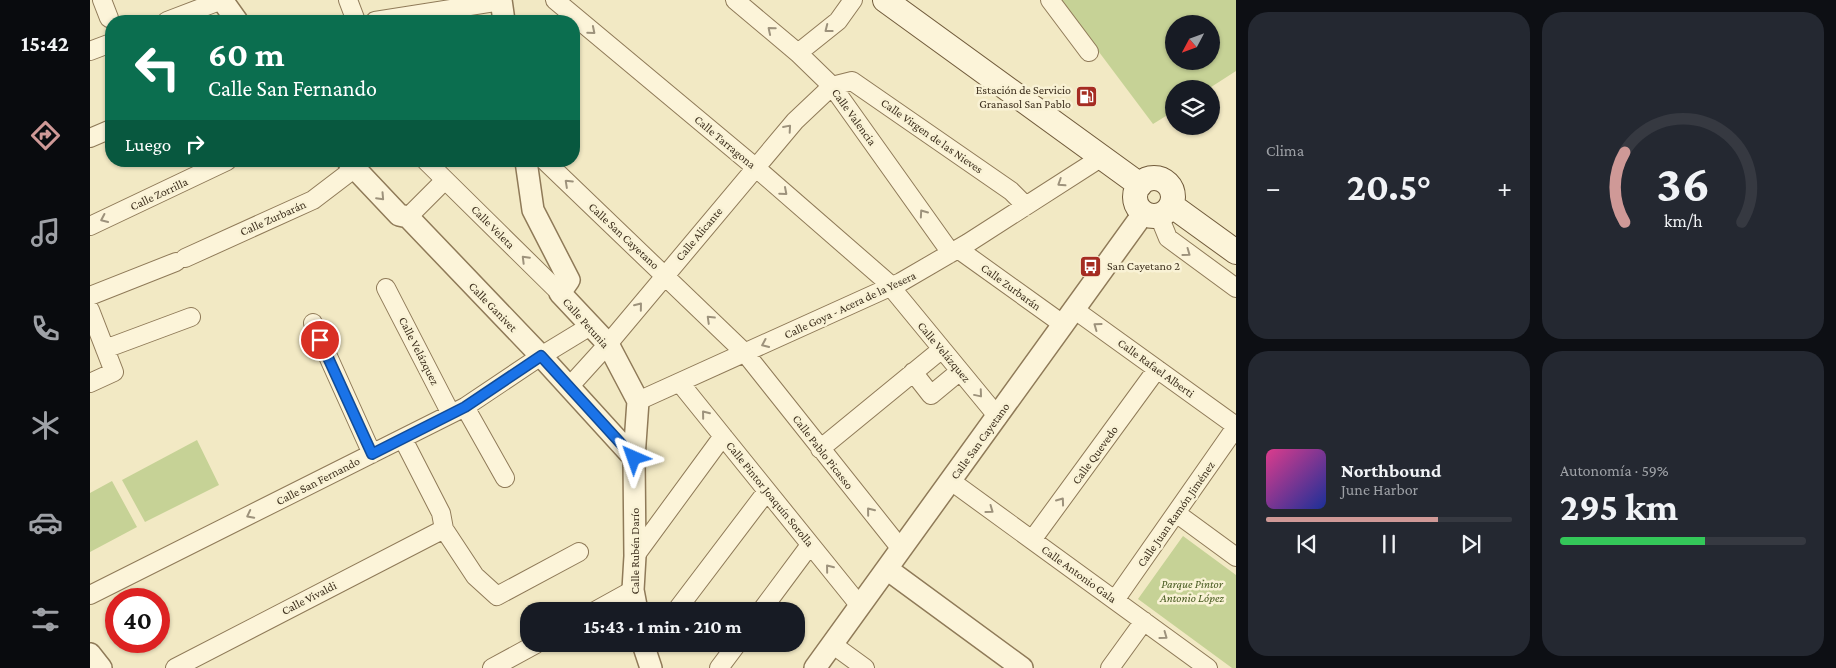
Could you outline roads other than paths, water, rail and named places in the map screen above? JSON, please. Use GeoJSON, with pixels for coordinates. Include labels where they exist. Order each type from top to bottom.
{"type":"FeatureCollection","features":[{"type":"Feature","properties":{"kind":"main road"},"geometry":{"type":"LineString","coordinates":[[885,0],[1140,185]]}},
{"type":"Feature","properties":{"kind":"main road"},"geometry":{"type":"LineString","coordinates":[[1157,211],[1173,196],[1171,190],[1163,181],[1151,179],[1140,185],[1135,196],[1138,208],[1157,211],[1236,252]]}},
{"type":"Feature","properties":{"kind":"street"},"geometry":{"type":"LineString","coordinates":[[102,0],[108,15]]}},
{"type":"Feature","properties":{"kind":"street"},"geometry":{"type":"LineString","coordinates":[[183,15],[222,0],[233,15]]}},
{"type":"Feature","properties":{"kind":"street"},"geometry":{"type":"LineString","coordinates":[[348,0],[354,15]]}},
{"type":"Feature","properties":{"kind":"street","name":"Calle Tarragona"},"geometry":{"type":"LineString","coordinates":[[555,0],[573,15]]}},
{"type":"Feature","properties":{"kind":"street","name":"Calle Valencia"},"geometry":{"type":"LineString","coordinates":[[735,0],[798,52],[832,86],[955,251]]}},
{"type":"Feature","properties":{"kind":"street"},"geometry":{"type":"LineString","coordinates":[[798,52],[838,21],[853,0]]}},
{"type":"Feature","properties":{"kind":"street"},"geometry":{"type":"LineString","coordinates":[[1050,0],[1089,52]]}},
{"type":"Feature","properties":{"kind":"street"},"geometry":{"type":"LineString","coordinates":[[434,15],[502,8]]}},
{"type":"Feature","properties":{"kind":"street","name":"Calle Tarragona"},"geometry":{"type":"LineString","coordinates":[[580,21],[755,167],[886,281],[891,288]]}},
{"type":"Feature","properties":{"kind":"street"},"geometry":{"type":"LineString","coordinates":[[90,51],[105,45]]}},
{"type":"Feature","properties":{"kind":"street","name":"Calle Virgen de las Nieves"},"geometry":{"type":"LineString","coordinates":[[832,86],[852,81],[1011,190],[1026,206]]}},
{"type":"Feature","properties":{"kind":"street","name":"Calle Alicante"},"geometry":{"type":"LineString","coordinates":[[569,387],[608,344],[794,121],[832,86]]}},
{"type":"Feature","properties":{"kind":"street"},"geometry":{"type":"LineString","coordinates":[[90,138],[105,132]]}},
{"type":"Feature","properties":{"kind":"street","name":"Calle Goya - Acera de la Yesera"},"geometry":{"type":"LineString","coordinates":[[638,401],[891,288],[955,251],[1102,156]]}},
{"type":"Feature","properties":{"kind":"street","name":"Calle Zorrilla"},"geometry":{"type":"LineString","coordinates":[[90,226],[214,167]]}},
{"type":"Feature","properties":{"kind":"street","name":"Calle Zurbarán"},"geometry":{"type":"LineString","coordinates":[[90,296],[180,260],[313,200],[349,167]]}},
{"type":"Feature","properties":{"kind":"street","name":"Calle Ganivet"},"geometry":{"type":"LineString","coordinates":[[353,167],[399,215],[408,217],[541,356],[634,458]]}},
{"type":"Feature","properties":{"kind":"street","name":"Calle Veleta"},"geometry":{"type":"LineString","coordinates":[[432,167],[560,293]]}},
{"type":"Feature","properties":{"kind":"street","name":"Calle Petunia"},"geometry":{"type":"LineString","coordinates":[[527,167],[533,210],[569,280],[560,293],[608,344],[638,401]]}},
{"type":"Feature","properties":{"kind":"street","name":"Calle San Cayetano"},"geometry":{"type":"LineString","coordinates":[[551,167],[745,353]]}},
{"type":"Feature","properties":{"kind":"street"},"geometry":{"type":"LineString","coordinates":[[408,217],[445,180]]}},
{"type":"Feature","properties":{"kind":"street"},"geometry":{"type":"LineString","coordinates":[[1157,211],[1168,238],[1236,288]]}},
{"type":"Feature","properties":{"kind":"street","name":"Calle San Cayetano"},"geometry":{"type":"LineString","coordinates":[[815,668],[1140,218],[1157,211]]}},
{"type":"Feature","properties":{"kind":"street","name":"Calle Zurbarán"},"geometry":{"type":"LineString","coordinates":[[955,251],[1069,318]]}},
{"type":"Feature","properties":{"kind":"street","name":"Calle Velázquez"},"geometry":{"type":"LineString","coordinates":[[386,288],[458,410],[506,478]]}},
{"type":"Feature","properties":{"kind":"street","name":"Calle Velázquez"},"geometry":{"type":"LineString","coordinates":[[891,288],[998,416]]}},
{"type":"Feature","properties":{"kind":"street"},"geometry":{"type":"LineString","coordinates":[[90,310],[114,372],[90,383]]}},
{"type":"Feature","properties":{"kind":"street"},"geometry":{"type":"LineString","coordinates":[[105,349],[191,317]]}},
{"type":"Feature","properties":{"kind":"street","name":"Calle Rafael Alberti"},"geometry":{"type":"LineString","coordinates":[[1069,318],[1157,369],[1236,427]]}},
{"type":"Feature","properties":{"kind":"street"},"geometry":{"type":"LineString","coordinates":[[313,323],[372,454]]}},
{"type":"Feature","properties":{"kind":"street","name":"Calle San Fernando"},"geometry":{"type":"LineString","coordinates":[[90,595],[458,410],[592,325]]}},
{"type":"Feature","properties":{"kind":"street"},"geometry":{"type":"LineString","coordinates":[[820,449],[942,349]]}},
{"type":"Feature","properties":{"kind":"street","name":"Calle Pablo Picasso"},"geometry":{"type":"LineString","coordinates":[[745,353],[901,549]]}},
{"type":"Feature","properties":{"kind":"street","name":"Calle Quevedo"},"geometry":{"type":"LineString","coordinates":[[1032,540],[1157,369]]}},
{"type":"Feature","properties":{"kind":"street"},"geometry":{"type":"LineString","coordinates":[[913,372],[931,395],[960,371]]}},
{"type":"Feature","properties":{"kind":"street","name":"Calle Pintor Joaquín Sorolla"},"geometry":{"type":"LineString","coordinates":[[680,383],[860,606]]}},
{"type":"Feature","properties":{"kind":"street","name":"Calle Rubén Darío"},"geometry":{"type":"LineString","coordinates":[[635,602],[633,590],[635,556],[634,458],[638,401]]}},
{"type":"Feature","properties":{"kind":"street","name":"Calle Juan Ramón Jiménez"},"geometry":{"type":"LineString","coordinates":[[1115,600],[1236,427]]}},
{"type":"Feature","properties":{"kind":"street"},"geometry":{"type":"LineString","coordinates":[[635,556],[723,436]]}},
{"type":"Feature","properties":{"kind":"street"},"geometry":{"type":"LineString","coordinates":[[403,439],[441,513],[444,529],[475,576],[497,596],[579,552]]}},
{"type":"Feature","properties":{"kind":"street","name":"Calle Antonio Gala"},"geometry":{"type":"LineString","coordinates":[[951,481],[1208,668]]}},
{"type":"Feature","properties":{"kind":"street"},"geometry":{"type":"LineString","coordinates":[[683,602],[767,491]]}},
{"type":"Feature","properties":{"kind":"street"},"geometry":{"type":"LineString","coordinates":[[1176,513],[1236,557]]}},
{"type":"Feature","properties":{"kind":"street","name":"Calle Vivaldi"},"geometry":{"type":"LineString","coordinates":[[175,668],[444,529]]}},
{"type":"Feature","properties":{"kind":"street"},"geometry":{"type":"LineString","coordinates":[[768,602],[810,545]]}},
{"type":"Feature","properties":{"kind":"street"},"geometry":{"type":"LineString","coordinates":[[887,569],[1016,666]]}},
{"type":"Feature","properties":{"kind":"street"},"geometry":{"type":"LineString","coordinates":[[611,602],[633,590]]}},
{"type":"Feature","properties":{"kind":"street"},"geometry":{"type":"LineString","coordinates":[[1110,668],[1144,621]]}},
{"type":"Feature","properties":{"kind":"street"},"geometry":{"type":"LineString","coordinates":[[832,644],[865,668]]}},
{"type":"Feature","properties":{"kind":"street"},"geometry":{"type":"LineString","coordinates":[[492,668],[521,652]]}},
{"type":"Feature","properties":{"kind":"street"},"geometry":{"type":"LineString","coordinates":[[720,668],[731,652]]}},
{"type":"Feature","properties":{"kind":"street"},"geometry":{"type":"LineString","coordinates":[[90,654],[101,668]]}},
{"type":"Feature","properties":{"kind":"place","name":"Estación de Servicio Granasol San Pablo"},"geometry":{"type":"Point","coordinates":[1087,97]}},
{"type":"Feature","properties":{"kind":"place","name":"San Cayetano 2"},"geometry":{"type":"Point","coordinates":[1091,266]}},
{"type":"Feature","properties":{"kind":"park label","name":"Parque Pintor Antonio López"},"geometry":{"type":"Point","coordinates":[1192,591]}}]}
